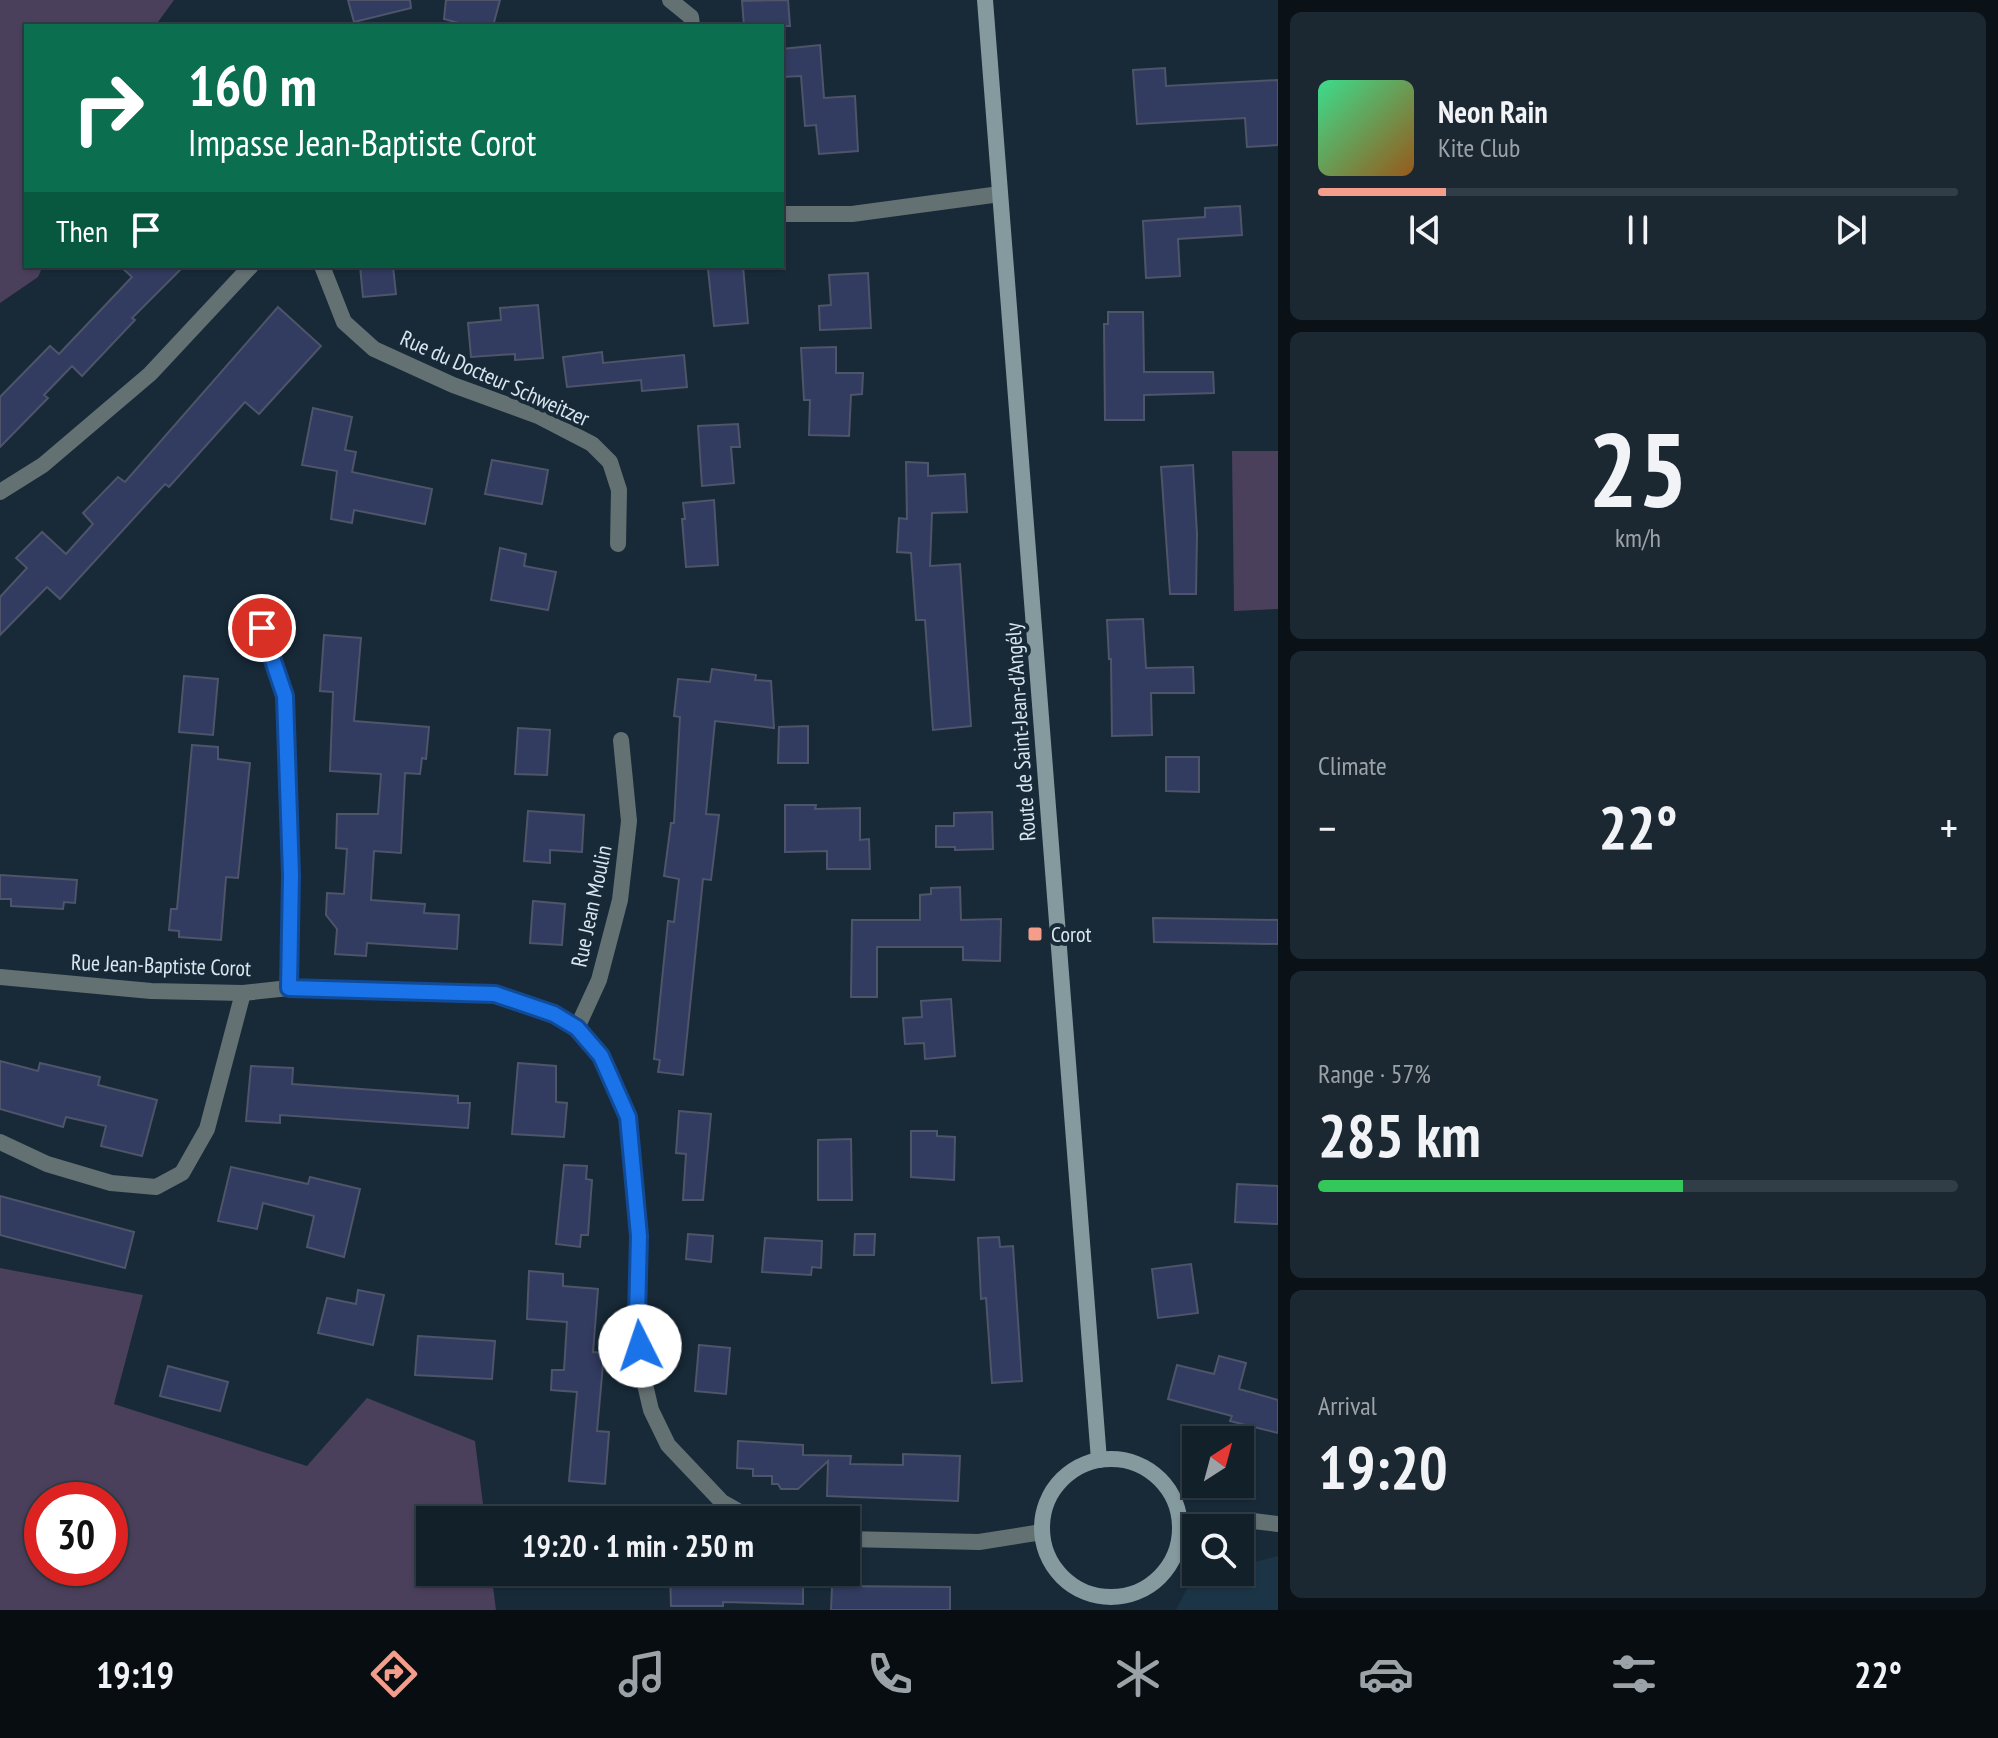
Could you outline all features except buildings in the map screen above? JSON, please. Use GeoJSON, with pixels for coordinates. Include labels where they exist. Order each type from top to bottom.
{"type":"FeatureCollection","features":[{"type":"Feature","properties":{"kind":"main road","name":"Route de Saint-Jean-d'Angély"},"geometry":{"type":"LineString","coordinates":[[985,0],[1099,1460]]}},
{"type":"Feature","properties":{"kind":"main road"},"geometry":{"type":"LineString","coordinates":[[1099,1460],[1123,1460],[1145,1468],[1164,1483],[1176,1504],[1180,1527],[1178,1548],[1169,1567],[1154,1583],[1116,1604],[1074,1587],[1058,1572],[1046,1554],[1042,1532],[1044,1512],[1051,1494],[1063,1478],[1080,1466],[1099,1460]]}},
{"type":"Feature","properties":{"kind":"street"},"geometry":{"type":"LineString","coordinates":[[670,0],[691,17],[692,24]]}},
{"type":"Feature","properties":{"kind":"street"},"geometry":{"type":"LineString","coordinates":[[784,214],[852,214],[1000,194]]}},
{"type":"Feature","properties":{"kind":"street"},"geometry":{"type":"LineString","coordinates":[[0,492],[43,465],[150,374],[249,268]]}},
{"type":"Feature","properties":{"kind":"street","name":"Rue du Docteur Schweitzer"},"geometry":{"type":"LineString","coordinates":[[323,268],[344,322],[374,349],[453,385],[538,416],[592,444],[610,462],[619,490],[618,544]]}},
{"type":"Feature","properties":{"kind":"street"},"geometry":{"type":"LineString","coordinates":[[262,628],[285,696],[291,875],[289,988]]}},
{"type":"Feature","properties":{"kind":"street","name":"Rue Jean Moulin"},"geometry":{"type":"LineString","coordinates":[[577,1028],[599,980],[620,900],[629,821],[621,740]]}},
{"type":"Feature","properties":{"kind":"street","name":"Rue Jean-Baptiste Corot"},"geometry":{"type":"LineString","coordinates":[[0,977],[151,991],[243,993],[289,988],[495,994],[554,1014],[577,1028],[601,1056],[628,1117],[639,1236],[637,1316],[643,1376],[651,1410],[668,1445],[729,1506]]}},
{"type":"Feature","properties":{"kind":"street"},"geometry":{"type":"LineString","coordinates":[[0,1142],[47,1164],[111,1183],[156,1187],[182,1173],[207,1129],[243,993]]}},
{"type":"Feature","properties":{"kind":"street"},"geometry":{"type":"LineString","coordinates":[[1180,1527],[1253,1521],[1278,1524]]}},
{"type":"Feature","properties":{"kind":"street"},"geometry":{"type":"LineString","coordinates":[[860,1539],[979,1542],[1042,1532]]}},
{"type":"Feature","properties":{"kind":"shaded area"},"geometry":{"type":"Polygon","coordinates":[[[0,0],[174,0],[156,24],[24,24],[24,268],[42,268],[38,277],[0,303],[0,0]]]}},
{"type":"Feature","properties":{"kind":"shaded area"},"geometry":{"type":"Polygon","coordinates":[[[1232,451],[1278,451],[1278,609],[1234,611],[1232,451]]]}},
{"type":"Feature","properties":{"kind":"shaded area"},"geometry":{"type":"Polygon","coordinates":[[[0,1268],[143,1295],[114,1404],[307,1466],[367,1398],[475,1441],[483,1506],[416,1506],[416,1586],[493,1586],[496,1610],[0,1610],[0,1268]]]}},
{"type":"Feature","properties":{"kind":"shaded area"},"geometry":{"type":"Polygon","coordinates":[[[1278,1556],[1278,1610],[1176,1610],[1188,1586],[1254,1586],[1254,1562],[1278,1556]]]}},
{"type":"Feature","properties":{"kind":"place","name":"Corot"},"geometry":{"type":"Point","coordinates":[1035,934]}},
{"type":"Feature","properties":{"kind":"route"},"geometry":{"type":"LineString","coordinates":[[262,628],[285,696],[291,875],[289,988],[495,994],[554,1014],[577,1028],[601,1056],[628,1117],[639,1236],[637,1316],[640,1346]]}}]}
